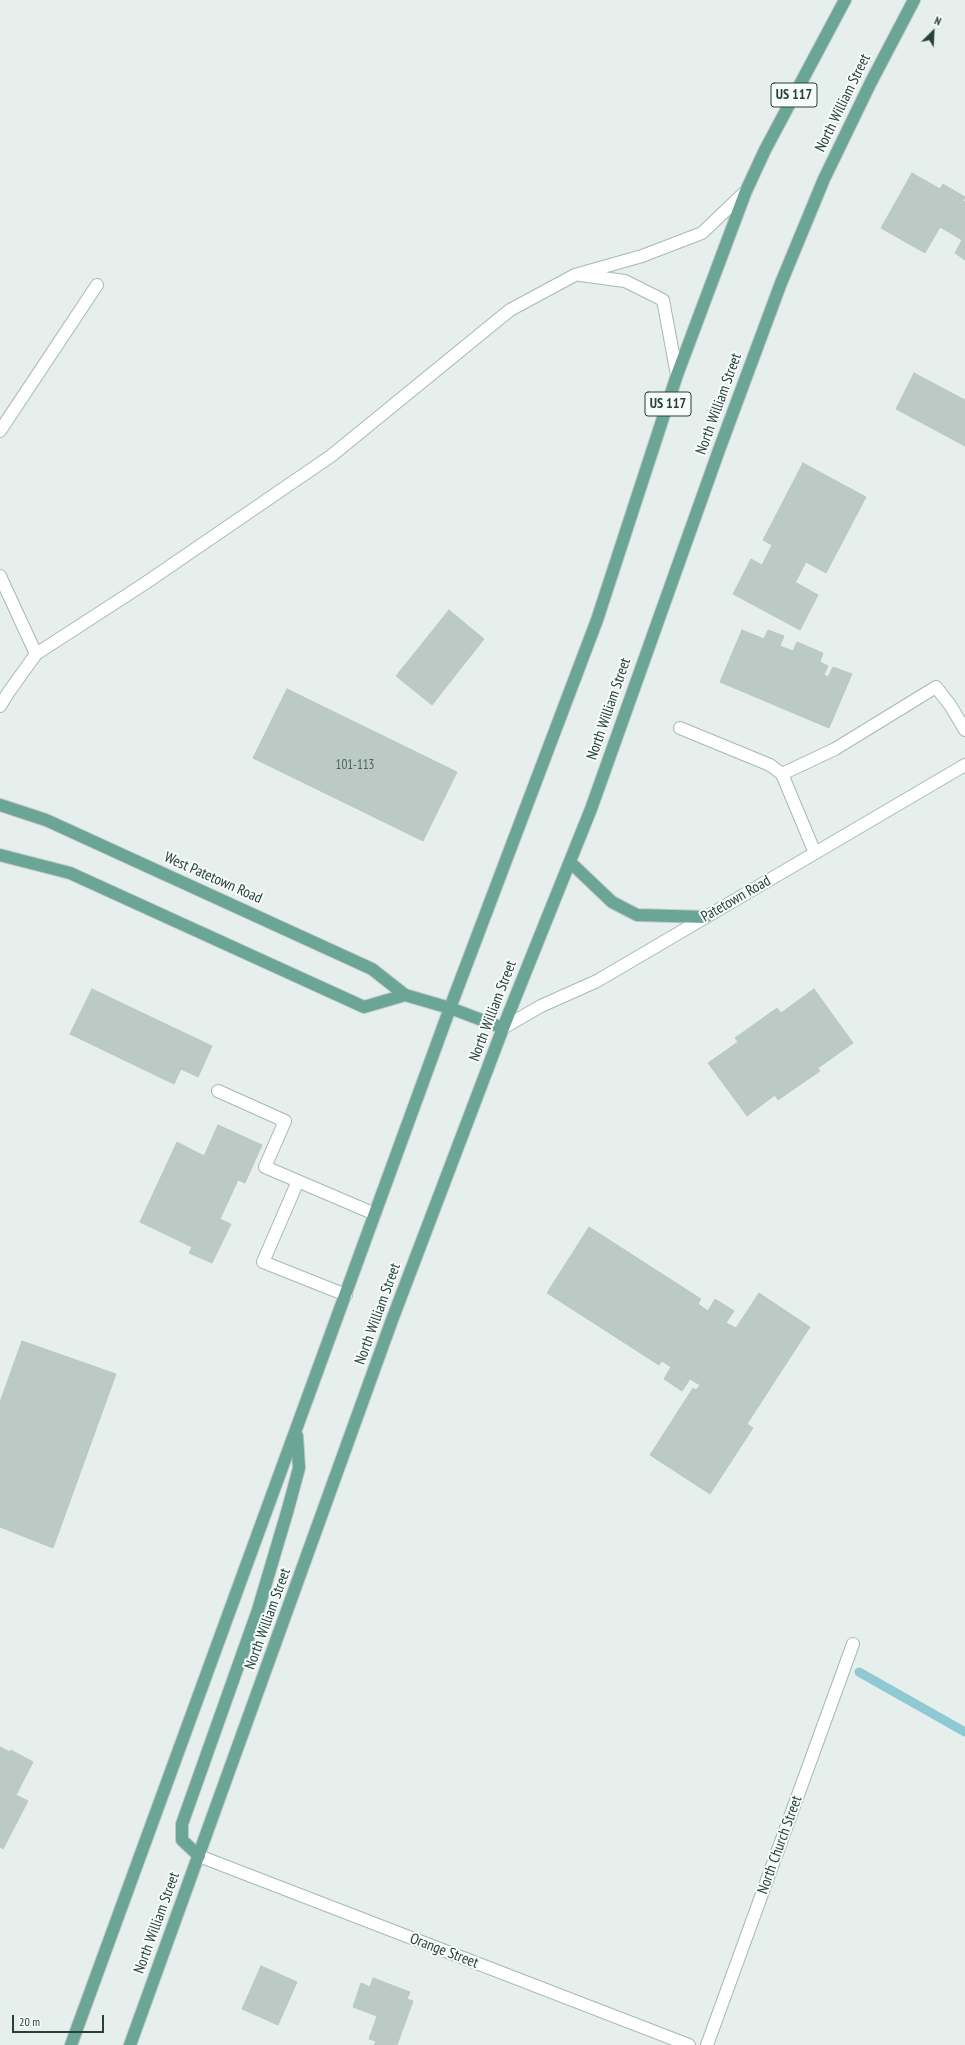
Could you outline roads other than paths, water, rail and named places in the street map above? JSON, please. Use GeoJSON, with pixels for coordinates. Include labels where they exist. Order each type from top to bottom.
{"type":"FeatureCollection","features":[{"type":"Feature","properties":{"kind":"main road","name":"US 117"},"geometry":{"type":"LineString","coordinates":[[450,1008],[597,620],[677,375],[746,191],[765,150],[845,0]]}},
{"type":"Feature","properties":{"kind":"main road","name":"North William Street"},"geometry":{"type":"LineString","coordinates":[[130,2045],[392,1320],[503,1028],[591,809],[719,450],[781,283],[824,178],[871,82],[914,0]]}},
{"type":"Feature","properties":{"kind":"main road","name":"West Patetown Road"},"geometry":{"type":"LineString","coordinates":[[0,805],[46,820],[372,969],[405,995],[450,1008],[503,1028]]}},
{"type":"Feature","properties":{"kind":"main road"},"geometry":{"type":"LineString","coordinates":[[0,855],[70,872],[364,1007],[405,995]]}},
{"type":"Feature","properties":{"kind":"main road"},"geometry":{"type":"LineString","coordinates":[[570,862],[612,902],[637,914],[706,917]]}},
{"type":"Feature","properties":{"kind":"main road"},"geometry":{"type":"LineString","coordinates":[[71,2045],[150,1823],[297,1431],[450,1008]]}},
{"type":"Feature","properties":{"kind":"main road"},"geometry":{"type":"LineString","coordinates":[[199,1856],[182,1840],[182,1824],[258,1610],[288,1509],[299,1468],[297,1431]]}},
{"type":"Feature","properties":{"kind":"street"},"geometry":{"type":"LineString","coordinates":[[0,706],[36,654],[151,580],[331,456],[510,310],[575,275],[642,256],[702,233],[746,191]]}},
{"type":"Feature","properties":{"kind":"street"},"geometry":{"type":"LineString","coordinates":[[575,275],[625,281],[663,300],[677,375]]}},
{"type":"Feature","properties":{"kind":"street"},"geometry":{"type":"LineString","coordinates":[[0,431],[97,285]]}},
{"type":"Feature","properties":{"kind":"street"},"geometry":{"type":"LineString","coordinates":[[0,576],[36,654]]}},
{"type":"Feature","properties":{"kind":"street"},"geometry":{"type":"LineString","coordinates":[[782,774],[835,749],[936,687],[950,705],[965,730]]}},
{"type":"Feature","properties":{"kind":"street"},"geometry":{"type":"LineString","coordinates":[[680,728],[770,765],[782,774],[815,853]]}},
{"type":"Feature","properties":{"kind":"street","name":"Patetown Road"},"geometry":{"type":"LineString","coordinates":[[503,1028],[541,1006],[597,981],[965,765]]}},
{"type":"Feature","properties":{"kind":"street"},"geometry":{"type":"LineString","coordinates":[[218,1091],[285,1121],[265,1167],[375,1214]]}},
{"type":"Feature","properties":{"kind":"street"},"geometry":{"type":"LineString","coordinates":[[298,1181],[263,1262],[346,1295]]}},
{"type":"Feature","properties":{"kind":"street","name":"North Church Street"},"geometry":{"type":"LineString","coordinates":[[707,2045],[853,1644]]}},
{"type":"Feature","properties":{"kind":"street","name":"Orange Street"},"geometry":{"type":"LineString","coordinates":[[199,1856],[689,2045]]}},
{"type":"Feature","properties":{"kind":"waterway"},"geometry":{"type":"LineString","coordinates":[[859,1672],[965,1732]]}}]}
